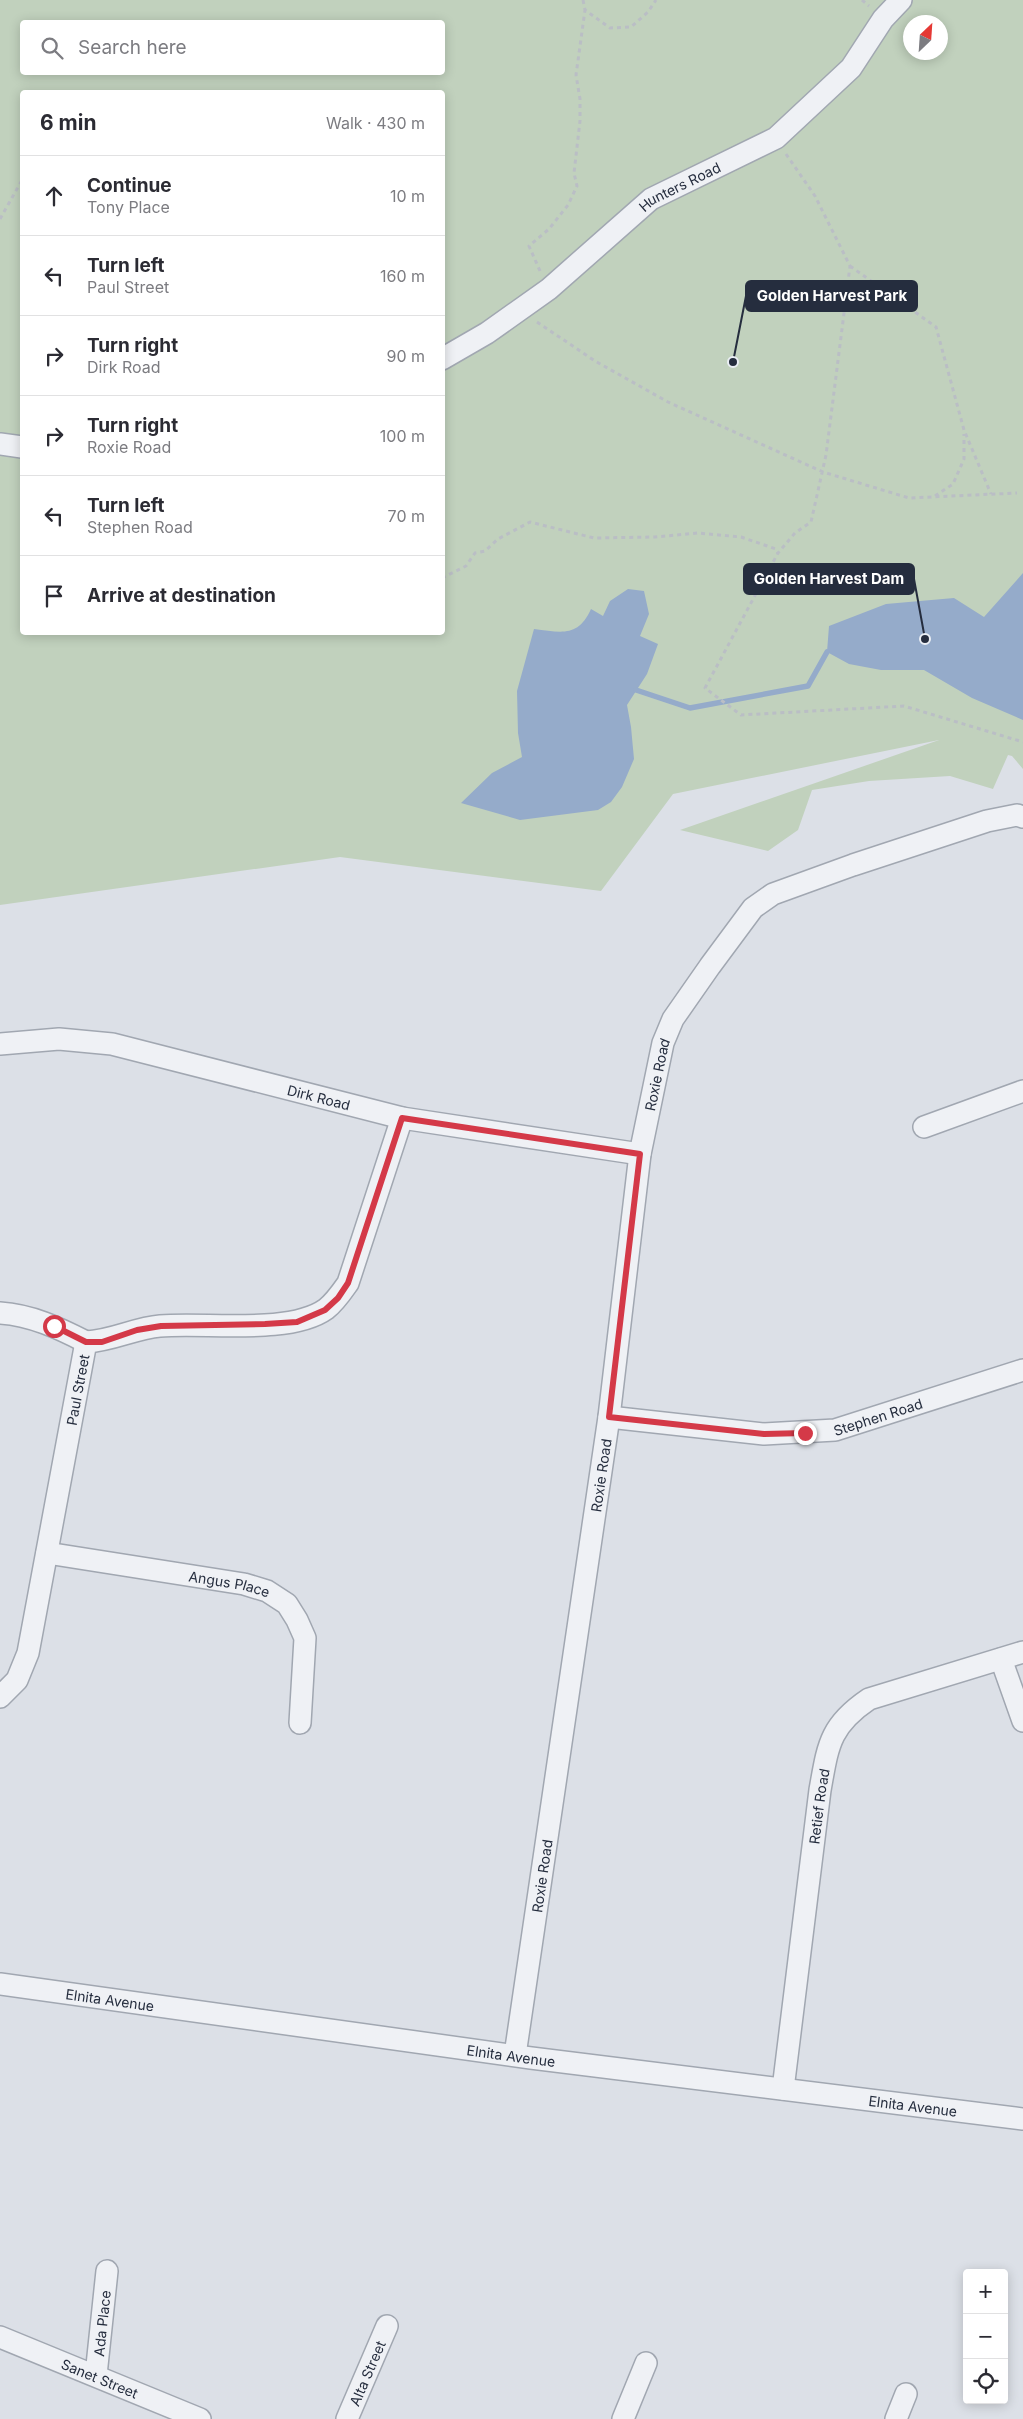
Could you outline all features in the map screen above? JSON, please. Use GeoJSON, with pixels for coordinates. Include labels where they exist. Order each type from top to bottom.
{"type":"FeatureCollection","features":[{"type":"Feature","properties":{"kind":"street","name":"Hunters Road"},"geometry":{"type":"LineString","coordinates":[[445,357],[487,333],[549,289],[652,199],[776,138],[851,68],[883,19],[901,0]]}},
{"type":"Feature","properties":{"kind":"street"},"geometry":{"type":"LineString","coordinates":[[0,444],[20,447]]}},
{"type":"Feature","properties":{"kind":"street","name":"Roxie Road"},"geometry":{"type":"LineString","coordinates":[[514,2055],[609,1417],[640,1154],[663,1043],[673,1019],[753,908],[772,894],[853,864],[987,821],[1017,815],[1023,817]]}},
{"type":"Feature","properties":{"kind":"street","name":"Dirk Road"},"geometry":{"type":"LineString","coordinates":[[0,1044],[59,1039],[112,1044],[402,1118],[640,1154]]}},
{"type":"Feature","properties":{"kind":"street"},"geometry":{"type":"LineString","coordinates":[[924,1127],[1023,1091]]}},
{"type":"Feature","properties":{"kind":"street","name":"Paul Street"},"geometry":{"type":"LineString","coordinates":[[0,1697],[17,1680],[28,1653],[86,1342],[102,1342],[137,1330],[161,1326],[297,1322],[325,1310],[338,1298],[348,1283],[402,1118]]}},
{"type":"Feature","properties":{"kind":"street"},"geometry":{"type":"LineString","coordinates":[[0,1313],[22,1316],[54,1326],[86,1342]]}},
{"type":"Feature","properties":{"kind":"street","name":"Stephen Road"},"geometry":{"type":"LineString","coordinates":[[609,1417],[764,1434],[835,1430],[1023,1370]]}},
{"type":"Feature","properties":{"kind":"street","name":"Angus Place"},"geometry":{"type":"LineString","coordinates":[[47,1553],[244,1584],[267,1592],[287,1604],[305,1638],[300,1723]]}},
{"type":"Feature","properties":{"kind":"street","name":"Retief Road"},"geometry":{"type":"LineString","coordinates":[[783,2089],[820,1790],[827,1749],[836,1729],[850,1712],[869,1699],[1023,1652]]}},
{"type":"Feature","properties":{"kind":"street"},"geometry":{"type":"LineString","coordinates":[[1001,1659],[1023,1721]]}},
{"type":"Feature","properties":{"kind":"street","name":"Elnita Avenue"},"geometry":{"type":"LineString","coordinates":[[0,1984],[514,2055],[1023,2119]]}},
{"type":"Feature","properties":{"kind":"street","name":"Ada Place"},"geometry":{"type":"LineString","coordinates":[[96,2375],[107,2271]]}},
{"type":"Feature","properties":{"kind":"street","name":"Alta Street"},"geometry":{"type":"LineString","coordinates":[[347,2419],[387,2326]]}},
{"type":"Feature","properties":{"kind":"street","name":"Sanet Street"},"geometry":{"type":"LineString","coordinates":[[0,2337],[200,2419]]}},
{"type":"Feature","properties":{"kind":"street"},"geometry":{"type":"LineString","coordinates":[[623,2419],[646,2363]]}},
{"type":"Feature","properties":{"kind":"street"},"geometry":{"type":"LineString","coordinates":[[896,2419],[906,2394]]}},
{"type":"Feature","properties":{"kind":"path"},"geometry":{"type":"LineString","coordinates":[[549,289],[529,246],[549,229],[568,205],[577,186],[574,173],[580,122],[580,99],[576,75],[585,10],[583,0]]}},
{"type":"Feature","properties":{"kind":"path"},"geometry":{"type":"LineString","coordinates":[[585,10],[610,28],[631,28],[648,12],[656,0]]}},
{"type":"Feature","properties":{"kind":"path"},"geometry":{"type":"LineString","coordinates":[[776,138],[814,196],[850,266],[936,327],[964,430],[990,494]]}},
{"type":"Feature","properties":{"kind":"path"},"geometry":{"type":"LineString","coordinates":[[0,219],[20,184]]}},
{"type":"Feature","properties":{"kind":"path"},"geometry":{"type":"LineString","coordinates":[[850,266],[823,472],[811,522],[795,533],[778,553],[705,688],[741,715],[904,706],[1023,742]]}},
{"type":"Feature","properties":{"kind":"path"},"geometry":{"type":"LineString","coordinates":[[521,308],[546,329],[596,361],[668,402],[823,472],[909,498],[1017,493]]}},
{"type":"Feature","properties":{"kind":"path"},"geometry":{"type":"LineString","coordinates":[[934,496],[953,484],[958,473],[964,459],[964,430]]}},
{"type":"Feature","properties":{"kind":"path"},"geometry":{"type":"LineString","coordinates":[[445,576],[466,566],[475,553],[485,551],[498,539],[530,522],[594,538],[655,537],[698,533],[741,537],[776,549],[778,553]]}},
{"type":"Feature","properties":{"kind":"green space"},"geometry":{"type":"Polygon","coordinates":[[[0,0],[1023,0],[1023,769],[1012,756],[1008,755],[993,789],[950,776],[869,781],[812,790],[798,830],[768,851],[680,830],[939,740],[673,794],[601,891],[340,857],[0,905],[0,0]]]}},
{"type":"Feature","properties":{"kind":"water"},"geometry":{"type":"Polygon","coordinates":[[[1023,573],[1023,720],[972,698],[924,670],[881,670],[849,664],[827,652],[829,626],[886,604],[954,598],[984,617],[1023,573]]]}},
{"type":"Feature","properties":{"kind":"water"},"geometry":{"type":"Polygon","coordinates":[[[628,589],[644,591],[649,614],[640,636],[658,644],[647,674],[627,705],[634,759],[622,787],[611,802],[598,810],[520,820],[461,803],[492,773],[522,757],[518,733],[517,691],[534,629],[560,632],[574,629],[586,618],[591,609],[603,616],[610,601],[628,589]]]}},
{"type":"Feature","properties":{"kind":"waterway"},"geometry":{"type":"LineString","coordinates":[[636,690],[690,708],[808,686],[827,652]]}},
{"type":"Feature","properties":{"kind":"place","name":"Golden Harvest Park"},"geometry":{"type":"Point","coordinates":[733,362]}},
{"type":"Feature","properties":{"kind":"place","name":"Golden Harvest Dam"},"geometry":{"type":"Point","coordinates":[925,639]}},
{"type":"Feature","properties":{"kind":"route"},"geometry":{"type":"LineString","coordinates":[[54,1326],[86,1342],[102,1342],[150,1327],[297,1322],[325,1310],[338,1298],[348,1283],[402,1118],[640,1154],[609,1417],[764,1434],[805,1433]]}}]}
